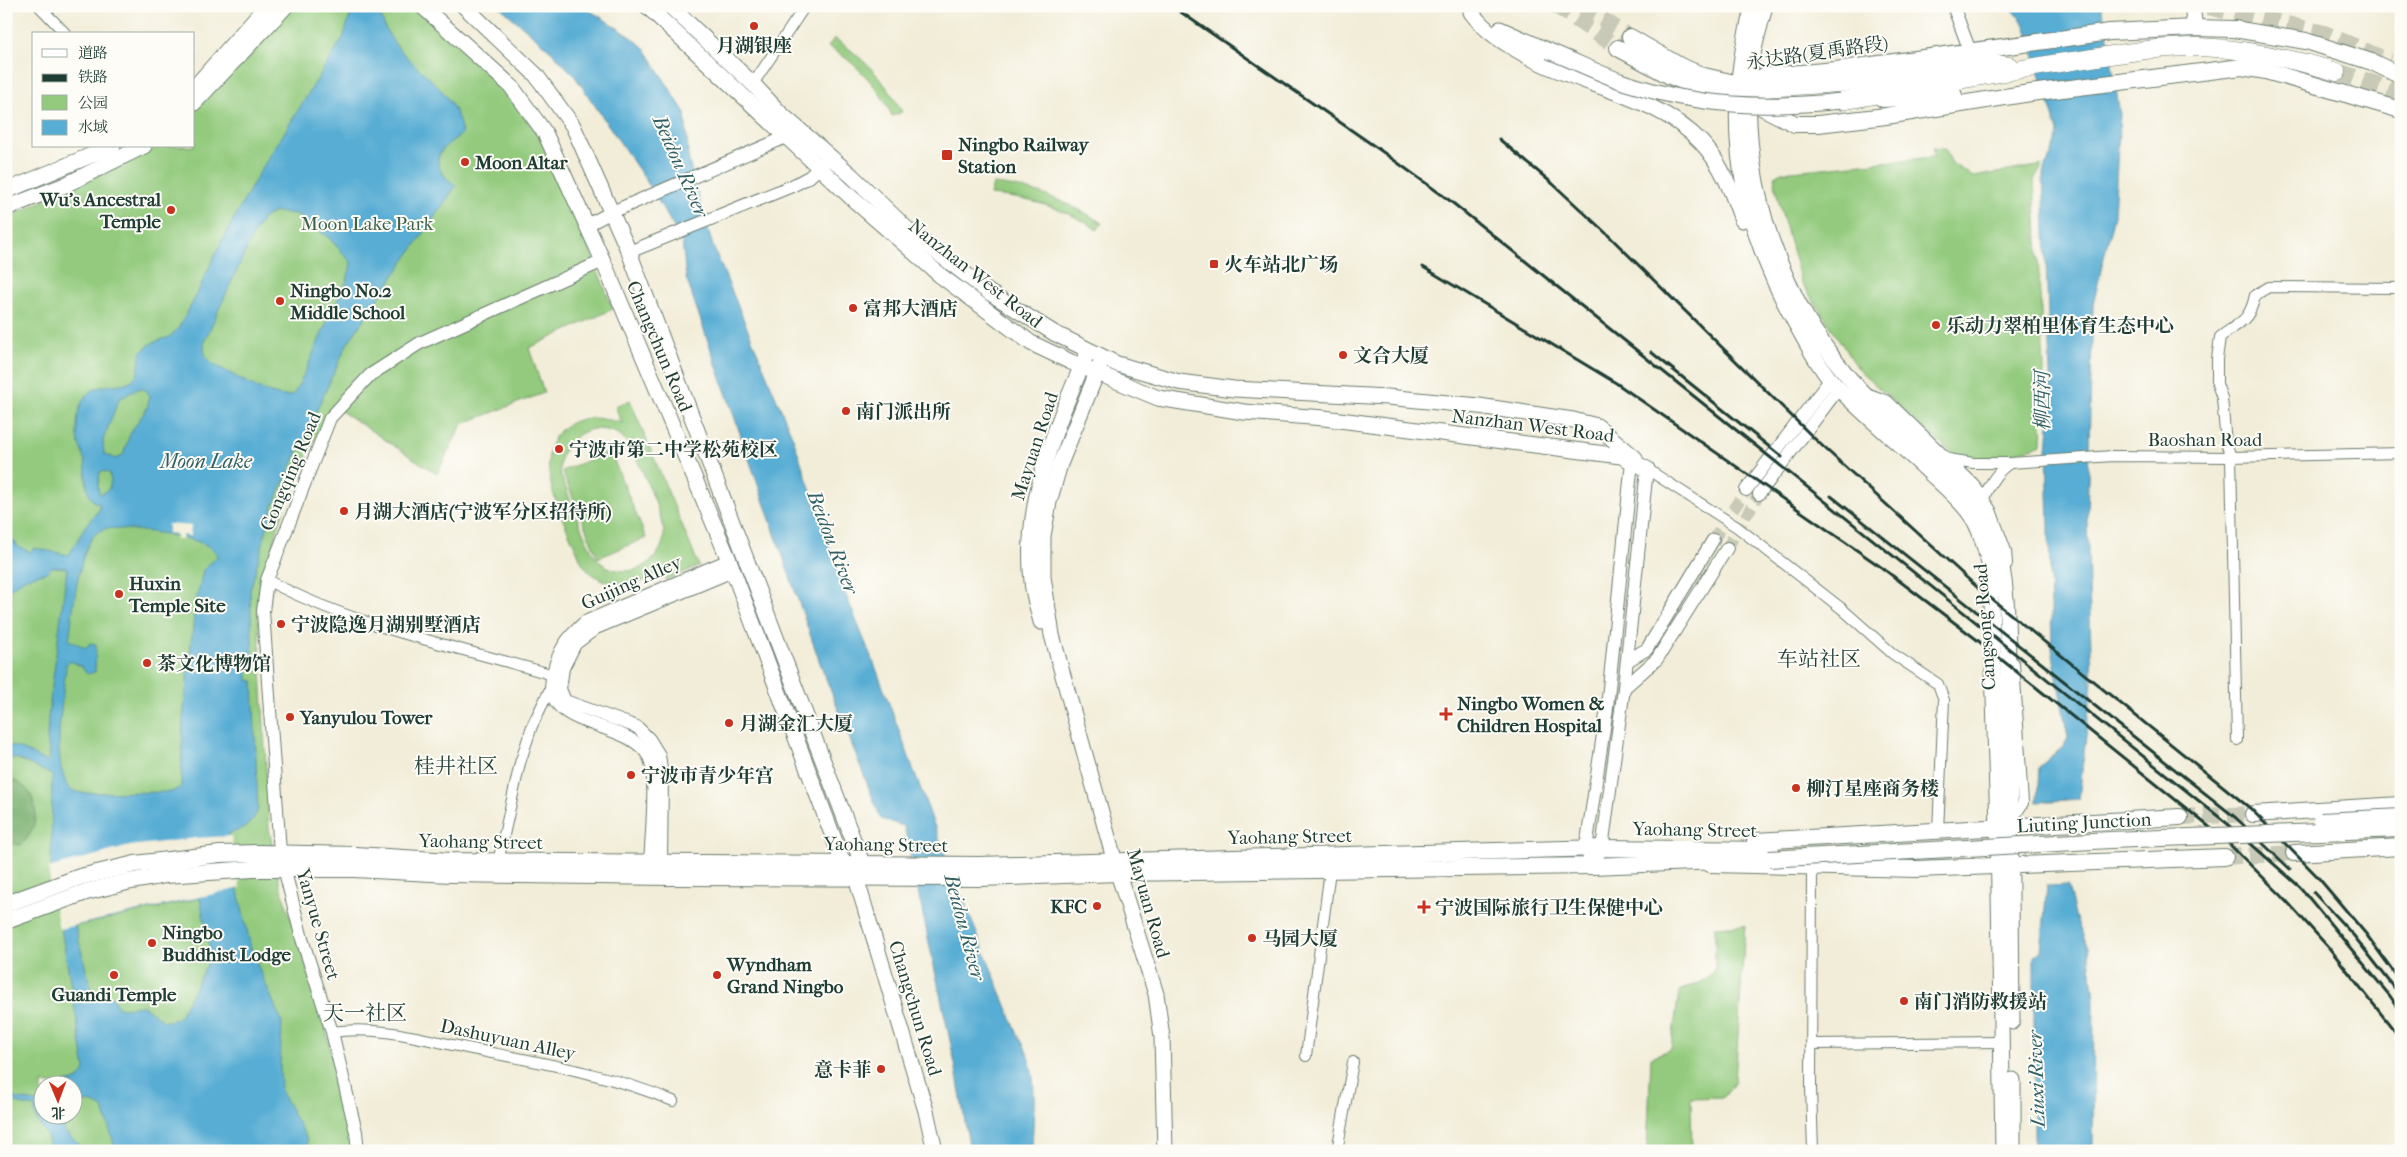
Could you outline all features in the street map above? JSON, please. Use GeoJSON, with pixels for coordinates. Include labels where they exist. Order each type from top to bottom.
{"type":"FeatureCollection","features":[{"type":"Feature","properties":{"kind":"highway"},"geometry":{"type":"LineString","coordinates":[[1841,101],[2027,82],[2114,54],[2200,47],[2304,62],[2337,72]]}},
{"type":"Feature","properties":{"kind":"highway"},"geometry":{"type":"LineString","coordinates":[[1744,88],[1839,83],[1981,62],[2027,82]]}},
{"type":"Feature","properties":{"kind":"main road"},"geometry":{"type":"LineString","coordinates":[[195,87],[266,6]]}},
{"type":"Feature","properties":{"kind":"main road"},"geometry":{"type":"LineString","coordinates":[[195,102],[286,6]]}},
{"type":"Feature","properties":{"kind":"main road","name":"Changchun Road"},"geometry":{"type":"LineString","coordinates":[[422,6],[511,86],[545,133],[603,262],[731,565],[843,863]]}},
{"type":"Feature","properties":{"kind":"main road","name":"Changchun Road"},"geometry":{"type":"LineString","coordinates":[[464,6],[536,75],[573,126],[629,252],[860,873],[926,1111],[934,1151]]}},
{"type":"Feature","properties":{"kind":"main road"},"geometry":{"type":"LineString","coordinates":[[647,6],[826,163]]}},
{"type":"Feature","properties":{"kind":"main road"},"geometry":{"type":"LineString","coordinates":[[670,6],[753,84],[781,114],[794,134]]}},
{"type":"Feature","properties":{"kind":"main road","name":"Cangsong Road"},"geometry":{"type":"LineString","coordinates":[[1753,6],[1741,52],[1752,168],[1781,270],[1814,332],[1858,390],[1968,493],[1991,526],[2002,567],[2005,592],[2009,717],[2014,1151]]}},
{"type":"Feature","properties":{"kind":"main road","name":"Cangsong Road"},"geometry":{"type":"LineString","coordinates":[[1765,6],[1744,88],[1737,138],[1740,174],[1747,206],[1770,274],[1782,299],[1831,380],[1898,441],[1970,514],[1984,542],[1990,567],[1998,827],[2002,1151]]}},
{"type":"Feature","properties":{"kind":"main road"},"geometry":{"type":"LineString","coordinates":[[2192,6],[2195,28],[2234,29],[2306,41],[2372,62],[2401,76]]}},
{"type":"Feature","properties":{"kind":"main road"},"geometry":{"type":"LineString","coordinates":[[1467,9],[1512,36],[1625,82],[1668,95],[1740,106],[1841,101]]}},
{"type":"Feature","properties":{"kind":"main road"},"geometry":{"type":"LineString","coordinates":[[1467,9],[1483,28],[1519,51],[1549,67],[1660,111],[1680,124],[1702,143],[1718,165],[1731,188],[1752,248],[1778,311],[1798,348],[1831,380]]}},
{"type":"Feature","properties":{"kind":"main road","name":"永达路(夏禹路段)"},"geometry":{"type":"LineString","coordinates":[[2195,28],[2110,32],[1836,70],[1767,76],[1744,88],[1795,124],[1802,124],[1886,116],[2027,82],[2242,67],[2266,71],[2401,110]]}},
{"type":"Feature","properties":{"kind":"main road"},"geometry":{"type":"LineString","coordinates":[[1624,42],[1670,76],[1703,90],[1744,88]]}},
{"type":"Feature","properties":{"kind":"main road"},"geometry":{"type":"LineString","coordinates":[[6,190],[108,148]]}},
{"type":"Feature","properties":{"kind":"main road"},"geometry":{"type":"LineString","coordinates":[[6,208],[65,185],[140,148]]}},
{"type":"Feature","properties":{"kind":"main road","name":"Nanzhan West Road"},"geometry":{"type":"LineString","coordinates":[[826,163],[909,231],[990,293],[1054,333],[1116,364],[1179,382],[1234,389],[1387,397],[1479,406],[1573,420],[1597,426],[1647,469]]}},
{"type":"Feature","properties":{"kind":"main road","name":"Nanzhan West Road"},"geometry":{"type":"LineString","coordinates":[[826,163],[941,276],[991,315],[1031,343],[1082,367],[1158,398],[1244,412],[1324,418],[1621,456],[1647,469]]}},
{"type":"Feature","properties":{"kind":"main road"},"geometry":{"type":"LineString","coordinates":[[603,262],[629,252]]}},
{"type":"Feature","properties":{"kind":"main road","name":"Mayuan Road"},"geometry":{"type":"LineString","coordinates":[[1062,672],[1042,629],[1032,582],[1030,534],[1035,497],[1047,458],[1088,350]]}},
{"type":"Feature","properties":{"kind":"main road","name":"Mayuan Road"},"geometry":{"type":"LineString","coordinates":[[1104,358],[1096,373],[1080,420],[1060,464],[1049,502],[1043,536],[1043,577],[1052,635],[1062,672],[1117,867],[1156,994],[1162,1037],[1165,1151]]}},
{"type":"Feature","properties":{"kind":"main road"},"geometry":{"type":"LineString","coordinates":[[2252,814],[2401,805]]}},
{"type":"Feature","properties":{"kind":"main road"},"geometry":{"type":"LineString","coordinates":[[1676,850],[1759,841],[2180,817]]}},
{"type":"Feature","properties":{"kind":"main road","name":"Liuting Junction"},"geometry":{"type":"LineString","coordinates":[[1770,855],[2401,817]]}},
{"type":"Feature","properties":{"kind":"main road","name":"Liuting Junction"},"geometry":{"type":"LineString","coordinates":[[1770,855],[2401,829]]}},
{"type":"Feature","properties":{"kind":"main road","name":"Yaohang Street"},"geometry":{"type":"LineString","coordinates":[[282,860],[354,869],[452,874],[860,873],[1117,867],[1594,848],[1770,855]]}},
{"type":"Feature","properties":{"kind":"main road"},"geometry":{"type":"LineString","coordinates":[[2294,853],[2401,848]]}},
{"type":"Feature","properties":{"kind":"main road","name":"Yaohang Street"},"geometry":{"type":"LineString","coordinates":[[6,904],[80,877],[135,864],[220,854],[258,861]]}},
{"type":"Feature","properties":{"kind":"main road","name":"Yaohang Street"},"geometry":{"type":"LineString","coordinates":[[1117,867],[1330,870],[1592,866],[1666,864],[1770,855]]}},
{"type":"Feature","properties":{"kind":"main road"},"geometry":{"type":"LineString","coordinates":[[1666,864],[1916,869],[2225,857]]}},
{"type":"Feature","properties":{"kind":"main road","name":"Yaohang Street"},"geometry":{"type":"LineString","coordinates":[[6,921],[86,892],[128,882],[258,861],[655,864],[843,863],[860,873]]}},
{"type":"Feature","properties":{"kind":"street"},"geometry":{"type":"LineString","coordinates":[[39,6],[64,32]]}},
{"type":"Feature","properties":{"kind":"street"},"geometry":{"type":"LineString","coordinates":[[753,84],[806,6]]}},
{"type":"Feature","properties":{"kind":"street"},"geometry":{"type":"LineString","coordinates":[[1954,6],[1970,51]]}},
{"type":"Feature","properties":{"kind":"street"},"geometry":{"type":"LineString","coordinates":[[587,225],[612,212],[794,134]]}},
{"type":"Feature","properties":{"kind":"street"},"geometry":{"type":"LineString","coordinates":[[629,252],[792,186],[826,163]]}},
{"type":"Feature","properties":{"kind":"street","name":"Gongqing Road"},"geometry":{"type":"LineString","coordinates":[[282,860],[263,611],[267,580],[330,418],[370,375],[420,343],[603,262]]}},
{"type":"Feature","properties":{"kind":"street"},"geometry":{"type":"LineString","coordinates":[[2237,740],[2230,457],[2226,443],[2222,398],[2217,384],[2217,359],[2220,337],[2246,320],[2253,309],[2255,295],[2269,287],[2401,288]]}},
{"type":"Feature","properties":{"kind":"street"},"geometry":{"type":"LineString","coordinates":[[1746,490],[1831,380]]}},
{"type":"Feature","properties":{"kind":"street"},"geometry":{"type":"LineString","coordinates":[[1759,494],[1831,380]]}},
{"type":"Feature","properties":{"kind":"street"},"geometry":{"type":"LineString","coordinates":[[1858,390],[1888,402],[1974,484],[1991,510],[2006,551],[2023,803],[2013,819]]}},
{"type":"Feature","properties":{"kind":"street","name":"Baoshan Road"},"geometry":{"type":"LineString","coordinates":[[1948,459],[1973,463],[2025,463],[2113,456],[2230,457],[2401,453]]}},
{"type":"Feature","properties":{"kind":"street"},"geometry":{"type":"LineString","coordinates":[[1592,866],[1632,462]]}},
{"type":"Feature","properties":{"kind":"street"},"geometry":{"type":"LineString","coordinates":[[1984,499],[1989,484],[2001,469],[2010,463]]}},
{"type":"Feature","properties":{"kind":"street"},"geometry":{"type":"LineString","coordinates":[[1594,848],[1624,688],[1647,469],[1737,527],[1841,608],[1893,654],[1938,684],[1944,700],[1938,831]]}},
{"type":"Feature","properties":{"kind":"street"},"geometry":{"type":"LineString","coordinates":[[1627,661],[1647,650],[1713,540]]}},
{"type":"Feature","properties":{"kind":"street"},"geometry":{"type":"LineString","coordinates":[[1624,688],[1657,659],[1727,548]]}},
{"type":"Feature","properties":{"kind":"street","name":"Guijing Alley"},"geometry":{"type":"LineString","coordinates":[[552,681],[568,637],[585,622],[731,565]]}},
{"type":"Feature","properties":{"kind":"street","name":"Guijing Alley"},"geometry":{"type":"LineString","coordinates":[[655,864],[662,776],[659,755],[650,740],[637,727],[565,701],[560,689],[562,668],[575,644],[596,628],[731,565]]}},
{"type":"Feature","properties":{"kind":"street"},"geometry":{"type":"LineString","coordinates":[[267,580],[297,596],[362,620],[552,681]]}},
{"type":"Feature","properties":{"kind":"street"},"geometry":{"type":"LineString","coordinates":[[498,862],[520,763],[532,726],[552,681]]}},
{"type":"Feature","properties":{"kind":"street"},"geometry":{"type":"LineString","coordinates":[[552,681],[556,702],[568,713],[585,722],[616,730],[638,744],[650,757],[653,777],[655,864]]}},
{"type":"Feature","properties":{"kind":"street","name":"Yanyue Street"},"geometry":{"type":"LineString","coordinates":[[282,860],[302,939],[332,1032],[356,1132],[358,1151]]}},
{"type":"Feature","properties":{"kind":"street"},"geometry":{"type":"LineString","coordinates":[[1812,867],[1813,1151]]}},
{"type":"Feature","properties":{"kind":"street"},"geometry":{"type":"LineString","coordinates":[[1306,1056],[1330,870]]}},
{"type":"Feature","properties":{"kind":"street","name":"Dashuyuan Alley"},"geometry":{"type":"LineString","coordinates":[[332,1032],[350,1029],[386,1032],[492,1053],[637,1086],[673,1101]]}},
{"type":"Feature","properties":{"kind":"street"},"geometry":{"type":"LineString","coordinates":[[1812,1044],[2002,1042]]}},
{"type":"Feature","properties":{"kind":"street"},"geometry":{"type":"LineString","coordinates":[[1337,1151],[1352,1062]]}},
{"type":"Feature","properties":{"kind":"green space","name":"Moon Lake Park"},"geometry":{"type":"Polygon","coordinates":[[[290,6],[418,6],[510,97],[541,138],[569,198],[613,309],[529,348],[544,393],[462,424],[437,474],[341,411],[330,409],[288,495],[258,595],[269,828],[280,885],[326,1029],[352,1151],[6,1151],[6,218],[156,148],[195,148],[195,111],[290,6]]]}},
{"type":"Feature","properties":{"kind":"green space"},"geometry":{"type":"Polygon","coordinates":[[[834,38],[855,53],[873,70],[889,90],[902,112],[892,116],[881,95],[866,76],[848,60],[828,47],[834,38]]]}},
{"type":"Feature","properties":{"kind":"green space","name":"乐动力翠柏里体育生态中心"},"geometry":{"type":"Polygon","coordinates":[[[1933,148],[1945,149],[1952,163],[1973,177],[2043,165],[2034,180],[2044,369],[2042,444],[1996,460],[1958,457],[1928,433],[1859,370],[1801,282],[1779,203],[1774,177],[1782,172],[1934,157],[1933,148]]]}},
{"type":"Feature","properties":{"kind":"green space"},"geometry":{"type":"Polygon","coordinates":[[[993,184],[1022,188],[1050,197],[1077,208],[1102,223],[1097,230],[1073,216],[1046,205],[990,195],[993,184]]]}},
{"type":"Feature","properties":{"kind":"green space"},"geometry":{"type":"Polygon","coordinates":[[[630,400],[699,566],[666,580],[662,569],[653,576],[631,584],[609,582],[590,572],[582,563],[553,492],[549,473],[549,455],[554,439],[566,426],[586,418],[622,423],[615,406],[630,400]],[[592,429],[578,436],[567,445],[561,457],[560,473],[583,532],[598,560],[614,569],[626,571],[638,569],[652,560],[662,545],[664,536],[660,515],[641,467],[627,442],[614,432],[592,429]]]}},
{"type":"Feature","properties":{"kind":"green space"},"geometry":{"type":"Polygon","coordinates":[[[610,451],[646,538],[598,558],[562,471],[610,451]]]}},
{"type":"Feature","properties":{"kind":"green space"},"geometry":{"type":"Polygon","coordinates":[[[6,778],[17,782],[26,789],[32,797],[35,807],[33,827],[21,845],[6,843],[6,778]]]}},
{"type":"Feature","properties":{"kind":"green space"},"geometry":{"type":"Polygon","coordinates":[[[1745,925],[1735,1082],[1724,1097],[1691,1098],[1692,1151],[1647,1151],[1651,1057],[1671,1049],[1679,991],[1707,979],[1715,968],[1715,927],[1745,925]]]}},
{"type":"Feature","properties":{"kind":"water","name":"Moon Lake"},"geometry":{"type":"Polygon","coordinates":[[[351,6],[379,6],[385,26],[394,43],[447,97],[456,114],[462,134],[446,146],[439,156],[438,162],[445,177],[456,186],[347,344],[273,506],[250,591],[253,665],[248,666],[248,680],[253,681],[258,810],[253,820],[246,826],[228,834],[234,873],[252,952],[282,1022],[281,1092],[307,1139],[308,1151],[116,1151],[103,1108],[87,1102],[82,1103],[82,1075],[85,1069],[51,869],[52,775],[18,759],[6,758],[6,746],[12,746],[47,761],[50,759],[47,738],[48,718],[67,568],[52,567],[47,572],[26,578],[6,591],[6,536],[16,543],[18,547],[31,552],[34,548],[69,555],[86,525],[99,510],[99,503],[94,502],[89,493],[86,483],[85,462],[77,437],[79,412],[84,398],[92,390],[131,381],[138,372],[141,352],[152,343],[169,337],[178,329],[195,298],[219,246],[259,173],[343,38],[351,13],[351,6]],[[276,212],[264,217],[254,233],[204,342],[207,358],[214,365],[264,391],[284,396],[293,395],[303,375],[343,289],[351,262],[329,238],[296,214],[276,212]],[[140,388],[119,399],[103,440],[104,454],[116,459],[123,455],[130,434],[147,408],[150,396],[146,390],[140,388]],[[100,472],[98,488],[100,495],[109,489],[111,480],[109,473],[100,472]],[[108,528],[97,533],[87,548],[76,587],[69,640],[86,648],[90,643],[96,644],[95,672],[87,674],[82,667],[71,661],[66,664],[59,728],[60,762],[70,790],[82,793],[171,792],[181,787],[183,719],[195,607],[203,570],[217,557],[213,549],[187,538],[108,528]],[[200,898],[75,926],[92,993],[95,997],[113,997],[116,1005],[122,1008],[143,1006],[165,1021],[174,1020],[180,1016],[209,960],[210,951],[200,898]]]}},
{"type":"Feature","properties":{"kind":"water","name":"Beidou River"},"geometry":{"type":"Polygon","coordinates":[[[499,6],[581,6],[599,16],[633,38],[645,49],[685,113],[689,162],[713,246],[793,438],[845,593],[877,671],[946,857],[1030,1062],[1034,1091],[1032,1151],[970,1151],[955,1064],[904,826],[881,819],[820,663],[686,278],[682,241],[647,182],[574,75],[551,51],[499,6]]]}},
{"type":"Feature","properties":{"kind":"water"},"geometry":{"type":"Polygon","coordinates":[[[2010,6],[2100,6],[2105,19],[2120,114],[2114,215],[2093,305],[2087,517],[2092,682],[2079,799],[2037,802],[2039,767],[2063,747],[2068,738],[2052,649],[2047,450],[2051,401],[2043,174],[2058,132],[2025,25],[2010,6]]]}},
{"type":"Feature","properties":{"kind":"water","name":"Liuxi River"},"geometry":{"type":"Polygon","coordinates":[[[2068,885],[2075,916],[2088,947],[2094,999],[2093,1151],[2034,1151],[2034,956],[2041,951],[2047,886],[2068,885]]]}},
{"type":"Feature","properties":{"kind":"water"},"geometry":{"type":"Polygon","coordinates":[[[6,1092],[18,1099],[32,1101],[32,1106],[19,1104],[6,1097],[6,1092]]]}},
{"type":"Feature","properties":{"kind":"water"},"geometry":{"type":"Polygon","coordinates":[[[39,1124],[64,1124],[64,1131],[86,1151],[49,1151],[48,1138],[39,1124]]]}},
{"type":"Feature","properties":{"kind":"pier"},"geometry":{"type":"Polygon","coordinates":[[[168,524],[191,526],[190,536],[182,535],[182,540],[176,539],[176,534],[168,533],[168,524]]]}},
{"type":"Feature","properties":{"kind":"pier"},"geometry":{"type":"Polygon","coordinates":[[[231,836],[240,888],[59,929],[48,868],[130,846],[231,836]]]}},
{"type":"Feature","properties":{"kind":"tunnel"},"geometry":{"type":"LineString","coordinates":[[1556,6],[1618,48]]}},
{"type":"Feature","properties":{"kind":"tunnel"},"geometry":{"type":"LineString","coordinates":[[1582,6],[1630,37]]}},
{"type":"Feature","properties":{"kind":"tunnel"},"geometry":{"type":"LineString","coordinates":[[2208,6],[2324,34],[2389,62]]}},
{"type":"Feature","properties":{"kind":"tunnel"},"geometry":{"type":"LineString","coordinates":[[2337,72],[2401,93]]}},
{"type":"Feature","properties":{"kind":"tunnel"},"geometry":{"type":"LineString","coordinates":[[1713,540],[1746,490]]}},
{"type":"Feature","properties":{"kind":"tunnel"},"geometry":{"type":"LineString","coordinates":[[1727,548],[1759,494]]}},
{"type":"Feature","properties":{"kind":"tunnel"},"geometry":{"type":"LineString","coordinates":[[2180,817],[2253,814]]}},
{"type":"Feature","properties":{"kind":"tunnel"},"geometry":{"type":"LineString","coordinates":[[2225,857],[2294,853]]}},
{"type":"Feature","properties":{"kind":"railway"},"geometry":{"type":"LineString","coordinates":[[1172,6],[1449,200],[2234,829],[2300,887],[2401,1012]]}},
{"type":"Feature","properties":{"kind":"railway"},"geometry":{"type":"LineString","coordinates":[[1499,139],[1553,184],[1608,235],[1818,442],[1978,588],[2251,809],[2316,875],[2366,934],[2401,982]]}},
{"type":"Feature","properties":{"kind":"railway"},"geometry":{"type":"LineString","coordinates":[[1423,267],[1616,383],[1881,567],[1976,639],[2223,838],[2282,896],[2330,949],[2401,1039]]}},
{"type":"Feature","properties":{"kind":"railway"},"geometry":{"type":"LineString","coordinates":[[1651,352],[1782,457]]}},
{"type":"Feature","properties":{"kind":"railway"},"geometry":{"type":"LineString","coordinates":[[1831,496],[2236,818],[2290,869]]}},
{"type":"Feature","properties":{"kind":"railway"},"geometry":{"type":"LineString","coordinates":[[2313,892],[2354,936],[2401,996]]}},
{"type":"Feature","properties":{"kind":"place","name":"月湖银座"},"geometry":{"type":"Point","coordinates":[754,26]}},
{"type":"Feature","properties":{"kind":"place","name":"Ningbo Railway Station"},"geometry":{"type":"Point","coordinates":[947,155]}},
{"type":"Feature","properties":{"kind":"place","name":"Moon Altar"},"geometry":{"type":"Point","coordinates":[465,162]}},
{"type":"Feature","properties":{"kind":"place","name":"Wu's Ancestral Temple"},"geometry":{"type":"Point","coordinates":[171,210]}},
{"type":"Feature","properties":{"kind":"place","name":"火车站北广场"},"geometry":{"type":"Point","coordinates":[1214,264]}},
{"type":"Feature","properties":{"kind":"place","name":"Ningbo No.2 Middle School"},"geometry":{"type":"Point","coordinates":[280,301]}},
{"type":"Feature","properties":{"kind":"place","name":"富邦大酒店"},"geometry":{"type":"Point","coordinates":[853,308]}},
{"type":"Feature","properties":{"kind":"place","name":"乐动力翠柏里体育生态中心"},"geometry":{"type":"Point","coordinates":[1936,325]}},
{"type":"Feature","properties":{"kind":"place","name":"文合大厦"},"geometry":{"type":"Point","coordinates":[1343,355]}},
{"type":"Feature","properties":{"kind":"place","name":"南门派出所"},"geometry":{"type":"Point","coordinates":[846,411]}},
{"type":"Feature","properties":{"kind":"place","name":"宁波市第二中学松苑校区"},"geometry":{"type":"Point","coordinates":[559,449]}},
{"type":"Feature","properties":{"kind":"place","name":"月湖大酒店(宁波军分区招待所)"},"geometry":{"type":"Point","coordinates":[344,511]}},
{"type":"Feature","properties":{"kind":"place","name":"Huxin Temple Site"},"geometry":{"type":"Point","coordinates":[119,594]}},
{"type":"Feature","properties":{"kind":"place","name":"宁波隐逸月湖别墅酒店"},"geometry":{"type":"Point","coordinates":[281,624]}},
{"type":"Feature","properties":{"kind":"place","name":"茶文化博物馆"},"geometry":{"type":"Point","coordinates":[147,663]}},
{"type":"Feature","properties":{"kind":"place","name":"Ningbo Women & Children Hospital"},"geometry":{"type":"Point","coordinates":[1446,714]}},
{"type":"Feature","properties":{"kind":"place","name":"Yanyulou Tower"},"geometry":{"type":"Point","coordinates":[290,717]}},
{"type":"Feature","properties":{"kind":"place","name":"月湖金汇大厦"},"geometry":{"type":"Point","coordinates":[729,723]}},
{"type":"Feature","properties":{"kind":"place","name":"宁波市青少年宫"},"geometry":{"type":"Point","coordinates":[631,775]}},
{"type":"Feature","properties":{"kind":"place","name":"柳汀星座商务楼"},"geometry":{"type":"Point","coordinates":[1796,788]}},
{"type":"Feature","properties":{"kind":"place","name":"KFC"},"geometry":{"type":"Point","coordinates":[1097,906]}},
{"type":"Feature","properties":{"kind":"place","name":"宁波国际旅行卫生保健中心"},"geometry":{"type":"Point","coordinates":[1424,907]}},
{"type":"Feature","properties":{"kind":"place","name":"马园大厦"},"geometry":{"type":"Point","coordinates":[1252,938]}},
{"type":"Feature","properties":{"kind":"place","name":"Ningbo Buddhist Lodge"},"geometry":{"type":"Point","coordinates":[152,943]}},
{"type":"Feature","properties":{"kind":"place","name":"Guandi Temple"},"geometry":{"type":"Point","coordinates":[114,975]}},
{"type":"Feature","properties":{"kind":"place","name":"Wyndham Grand Ningbo"},"geometry":{"type":"Point","coordinates":[717,975]}},
{"type":"Feature","properties":{"kind":"place","name":"南门消防救援站"},"geometry":{"type":"Point","coordinates":[1904,1001]}},
{"type":"Feature","properties":{"kind":"place","name":"意卡菲"},"geometry":{"type":"Point","coordinates":[881,1069]}},
{"type":"Feature","properties":{"kind":"district","name":"车站社区"},"geometry":{"type":"Point","coordinates":[1819,659]}},
{"type":"Feature","properties":{"kind":"district","name":"桂井社区"},"geometry":{"type":"Point","coordinates":[456,766]}},
{"type":"Feature","properties":{"kind":"district","name":"天一社区"},"geometry":{"type":"Point","coordinates":[365,1013]}},
{"type":"Feature","properties":{"kind":"water label","name":"柳西河"},"geometry":{"type":"Point","coordinates":[2042,401]}}]}
